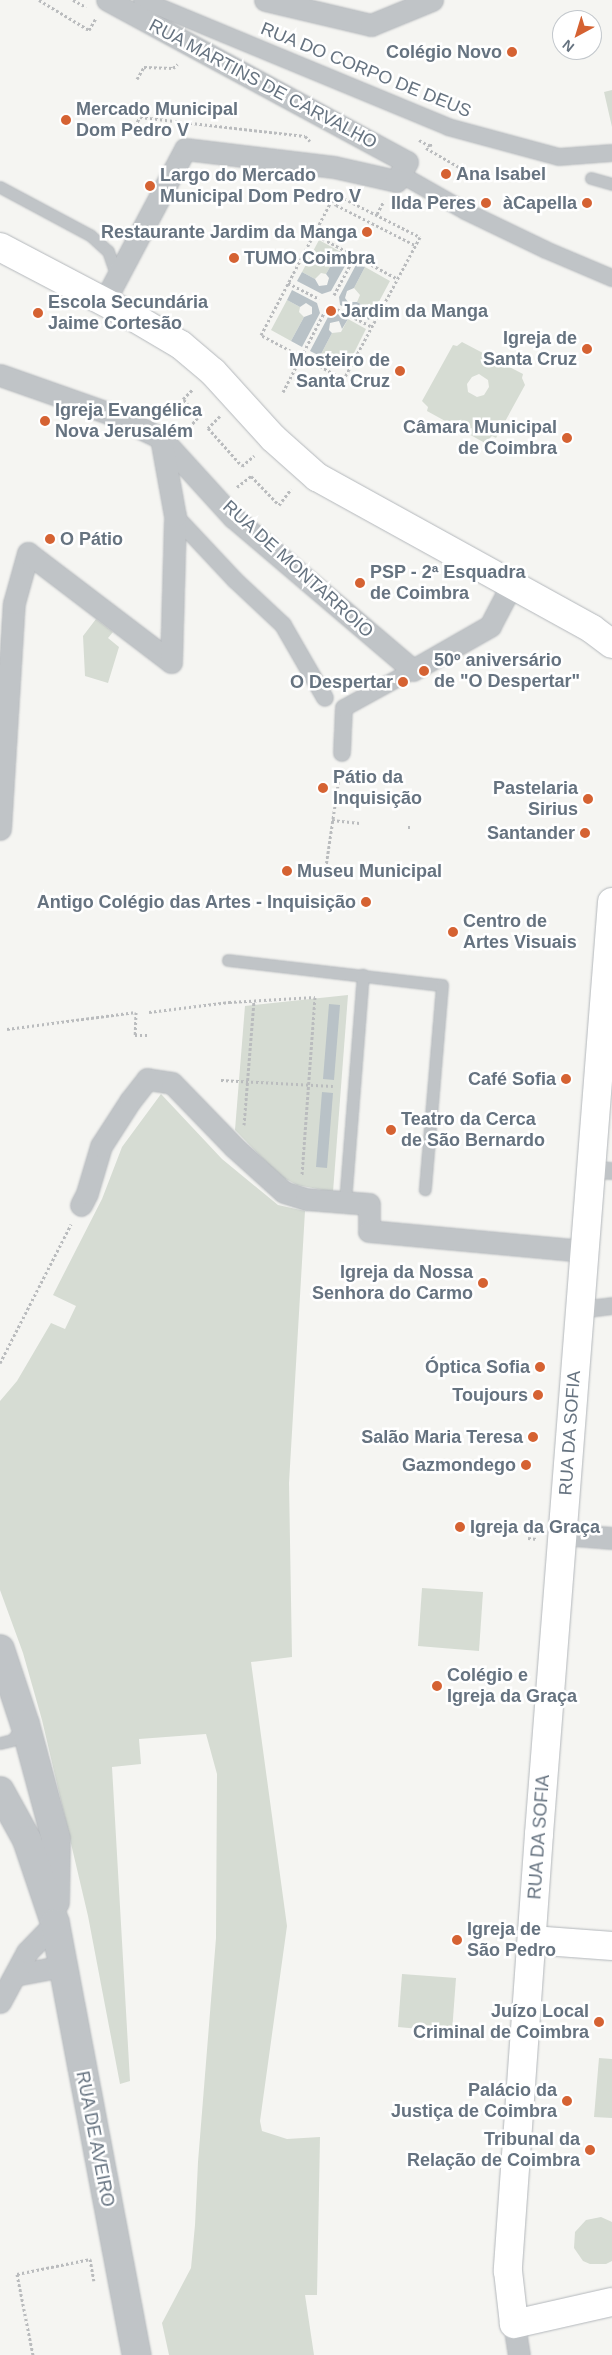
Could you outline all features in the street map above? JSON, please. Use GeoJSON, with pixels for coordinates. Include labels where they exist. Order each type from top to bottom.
{"type":"FeatureCollection","features":[{"type":"Feature","properties":{"kind":"main road"},"geometry":{"type":"LineString","coordinates":[[0,247],[181,344],[213,372],[273,438],[317,477],[592,629],[612,644]]}},
{"type":"Feature","properties":{"kind":"main road","name":"RUA DA SOFIA"},"geometry":{"type":"LineString","coordinates":[[514,2324],[508,2271],[584,1251],[601,1170],[612,902]]}},
{"type":"Feature","properties":{"kind":"main road"},"geometry":{"type":"LineString","coordinates":[[532,1940],[612,1946]]}},
{"type":"Feature","properties":{"kind":"main road"},"geometry":{"type":"LineString","coordinates":[[514,2324],[612,2302]]}},
{"type":"Feature","properties":{"kind":"street","name":"RUA DO CORPO DE DEUS"},"geometry":{"type":"LineString","coordinates":[[142,0],[448,127],[559,158],[612,153]]}},
{"type":"Feature","properties":{"kind":"street"},"geometry":{"type":"LineString","coordinates":[[265,0],[371,25],[400,8],[432,0]]}},
{"type":"Feature","properties":{"kind":"street","name":"RUA MARTINS DE CARVALHO"},"geometry":{"type":"LineString","coordinates":[[103,6],[407,162],[398,177]]}},
{"type":"Feature","properties":{"kind":"street"},"geometry":{"type":"LineString","coordinates":[[104,302],[185,149],[334,167],[398,177],[546,250],[612,278]]}},
{"type":"Feature","properties":{"kind":"street","name":"RUA DE MONTARROIO"},"geometry":{"type":"LineString","coordinates":[[0,375],[111,414],[161,438],[233,517],[413,670]]}},
{"type":"Feature","properties":{"kind":"street"},"geometry":{"type":"LineString","coordinates":[[0,829],[7,599],[28,553],[171,662],[175,516],[161,438]]}},
{"type":"Feature","properties":{"kind":"street"},"geometry":{"type":"LineString","coordinates":[[175,516],[235,580],[283,625],[325,698]]}},
{"type":"Feature","properties":{"kind":"street"},"geometry":{"type":"LineString","coordinates":[[342,753],[344,708],[490,626],[512,584]]}},
{"type":"Feature","properties":{"kind":"street"},"geometry":{"type":"LineString","coordinates":[[81,1205],[87,1193],[101,1146],[130,1100],[148,1079],[172,1083],[234,1147],[284,1192],[306,1198],[369,1204],[368,1231],[421,1233],[584,1251]]}},
{"type":"Feature","properties":{"kind":"street"},"geometry":{"type":"LineString","coordinates":[[580,1310],[612,1306]]}},
{"type":"Feature","properties":{"kind":"street"},"geometry":{"type":"LineString","coordinates":[[562,1534],[612,1538]]}},
{"type":"Feature","properties":{"kind":"street","name":"RUA DE AVEIRO"},"geometry":{"type":"LineString","coordinates":[[0,1649],[25,1724],[56,1839],[55,1923]]}},
{"type":"Feature","properties":{"kind":"street","name":"RUA DE AVEIRO"},"geometry":{"type":"LineString","coordinates":[[0,1791],[27,1840],[55,1923],[136,2355]]}},
{"type":"Feature","properties":{"kind":"street"},"geometry":{"type":"LineString","coordinates":[[0,2002],[27,1952],[55,1923]]}},
{"type":"Feature","properties":{"kind":"street"},"geometry":{"type":"LineString","coordinates":[[15,1975],[63,1966]]}},
{"type":"Feature","properties":{"kind":"street"},"geometry":{"type":"LineString","coordinates":[[514,2324],[519,2355]]}},
{"type":"Feature","properties":{"kind":"lane"},"geometry":{"type":"LineString","coordinates":[[592,178],[612,184]]}},
{"type":"Feature","properties":{"kind":"lane"},"geometry":{"type":"LineString","coordinates":[[0,187],[90,235],[108,251],[117,277]]}},
{"type":"Feature","properties":{"kind":"lane"},"geometry":{"type":"LineString","coordinates":[[228,960],[442,985],[425,1189]]}},
{"type":"Feature","properties":{"kind":"lane"},"geometry":{"type":"LineString","coordinates":[[345,1202],[363,975]]}},
{"type":"Feature","properties":{"kind":"lane"},"geometry":{"type":"LineString","coordinates":[[0,1743],[12,1740],[25,1724]]}},
{"type":"Feature","properties":{"kind":"path"},"geometry":{"type":"LineString","coordinates":[[39,0],[89,30],[103,6]]}},
{"type":"Feature","properties":{"kind":"path"},"geometry":{"type":"LineString","coordinates":[[137,80],[144,67]]}},
{"type":"Feature","properties":{"kind":"path"},"geometry":{"type":"LineString","coordinates":[[435,134],[430,146],[415,138],[414,141],[466,171]]}},
{"type":"Feature","properties":{"kind":"path"},"geometry":{"type":"LineString","coordinates":[[336,194],[420,237],[344,379],[260,335],[332,200],[336,194]]}},
{"type":"Feature","properties":{"kind":"path"},"geometry":{"type":"LineString","coordinates":[[332,200],[336,205],[415,245]]}},
{"type":"Feature","properties":{"kind":"path"},"geometry":{"type":"LineString","coordinates":[[377,214],[385,200]]}},
{"type":"Feature","properties":{"kind":"path"},"geometry":{"type":"LineString","coordinates":[[314,234],[398,279]]}},
{"type":"Feature","properties":{"kind":"path"},"geometry":{"type":"LineString","coordinates":[[334,295],[355,256]]}},
{"type":"Feature","properties":{"kind":"path"},"geometry":{"type":"LineString","coordinates":[[288,283],[319,300]]}},
{"type":"Feature","properties":{"kind":"path"},"geometry":{"type":"LineString","coordinates":[[337,309],[372,328]]}},
{"type":"Feature","properties":{"kind":"path"},"geometry":{"type":"LineString","coordinates":[[283,392],[324,313]]}},
{"type":"Feature","properties":{"kind":"path"},"geometry":{"type":"LineString","coordinates":[[184,399],[199,416],[185,430]]}},
{"type":"Feature","properties":{"kind":"path"},"geometry":{"type":"LineString","coordinates":[[218,418],[208,428],[242,466],[254,456]]}},
{"type":"Feature","properties":{"kind":"path"},"geometry":{"type":"LineString","coordinates":[[231,481],[237,488],[251,476],[275,500]]}},
{"type":"Feature","properties":{"kind":"path"},"geometry":{"type":"LineString","coordinates":[[325,873],[342,753]]}},
{"type":"Feature","properties":{"kind":"path"},"geometry":{"type":"LineString","coordinates":[[332,820],[362,823]]}},
{"type":"Feature","properties":{"kind":"path"},"geometry":{"type":"LineString","coordinates":[[149,1012],[229,1002],[315,997],[302,1183]]}},
{"type":"Feature","properties":{"kind":"path"},"geometry":{"type":"LineString","coordinates":[[245,1118],[254,1001]]}},
{"type":"Feature","properties":{"kind":"path"},"geometry":{"type":"LineString","coordinates":[[7,1029],[136,1012],[135,1035],[147,1034]]}},
{"type":"Feature","properties":{"kind":"path"},"geometry":{"type":"LineString","coordinates":[[221,1080],[333,1086]]}},
{"type":"Feature","properties":{"kind":"path"},"geometry":{"type":"LineString","coordinates":[[0,1363],[81,1205]]}},
{"type":"Feature","properties":{"kind":"path"},"geometry":{"type":"LineString","coordinates":[[33,2355],[17,2274],[90,2259],[96,2288]]}},
{"type":"Feature","properties":{"kind":"shaded area"},"geometry":{"type":"Polygon","coordinates":[[[612,90],[612,127],[604,92],[612,90]]]}},
{"type":"Feature","properties":{"kind":"shaded area"},"geometry":{"type":"Polygon","coordinates":[[[319,240],[339,251],[326,274],[321,273],[315,279],[302,272],[319,240]]]}},
{"type":"Feature","properties":{"kind":"shaded area"},"geometry":{"type":"Polygon","coordinates":[[[339,251],[350,257],[331,291],[322,294],[297,281],[302,272],[315,279],[319,286],[327,285],[329,278],[326,274],[339,251]]]}},
{"type":"Feature","properties":{"kind":"shaded area"},"geometry":{"type":"Polygon","coordinates":[[[357,263],[365,267],[354,288],[347,291],[345,298],[348,302],[357,302],[374,311],[369,320],[340,305],[339,297],[357,263]]]}},
{"type":"Feature","properties":{"kind":"shaded area"},"geometry":{"type":"Polygon","coordinates":[[[365,267],[390,281],[374,311],[357,302],[360,295],[354,288],[365,267]]]}},
{"type":"Feature","properties":{"kind":"shaded area"},"geometry":{"type":"Polygon","coordinates":[[[292,290],[317,303],[320,313],[302,347],[291,341],[304,317],[312,314],[312,307],[306,303],[300,307],[287,300],[292,290]]]}},
{"type":"Feature","properties":{"kind":"shaded area"},"geometry":{"type":"Polygon","coordinates":[[[287,300],[300,307],[299,312],[304,317],[291,341],[271,330],[287,300]]]}},
{"type":"Feature","properties":{"kind":"shaded area"},"geometry":{"type":"Polygon","coordinates":[[[335,313],[348,319],[342,329],[339,321],[330,323],[329,330],[332,333],[320,356],[310,351],[328,317],[335,313]]]}},
{"type":"Feature","properties":{"kind":"shaded area"},"geometry":{"type":"Polygon","coordinates":[[[348,319],[366,329],[346,369],[320,356],[332,333],[341,332],[348,319]]]}},
{"type":"Feature","properties":{"kind":"shaded area"},"geometry":{"type":"Polygon","coordinates":[[[462,342],[523,374],[522,378],[525,385],[496,438],[492,436],[485,443],[427,411],[428,407],[422,401],[453,345],[457,346],[462,342]],[[479,374],[472,377],[467,384],[468,392],[477,397],[484,395],[489,387],[488,380],[479,374]]]}},
{"type":"Feature","properties":{"kind":"shaded area"},"geometry":{"type":"Polygon","coordinates":[[[96,619],[113,632],[108,638],[119,647],[108,683],[85,676],[83,636],[96,619]]]}},
{"type":"Feature","properties":{"kind":"shaded area"},"geometry":{"type":"Polygon","coordinates":[[[348,995],[333,1192],[297,1185],[280,1176],[235,1130],[245,1006],[348,995]]]}},
{"type":"Feature","properties":{"kind":"shaded area"},"geometry":{"type":"Polygon","coordinates":[[[329,1004],[340,1005],[334,1080],[323,1079],[329,1004]]]}},
{"type":"Feature","properties":{"kind":"shaded area"},"geometry":{"type":"Polygon","coordinates":[[[322,1092],[333,1093],[327,1168],[316,1167],[322,1092]]]}},
{"type":"Feature","properties":{"kind":"shaded area"},"geometry":{"type":"Polygon","coordinates":[[[161,1094],[222,1159],[278,1205],[305,1211],[289,1483],[292,1657],[251,1662],[287,1926],[260,2121],[262,2131],[287,2139],[320,2137],[317,2295],[305,2295],[314,2355],[169,2355],[162,2323],[191,2268],[195,2225],[198,2162],[216,1938],[217,1774],[206,1734],[139,1739],[141,1764],[112,1767],[130,2081],[120,2084],[88,1916],[42,1720],[23,1653],[0,1590],[0,1401],[17,1381],[51,1323],[65,1329],[76,1306],[53,1295],[102,1199],[122,1147],[161,1094]]]}},
{"type":"Feature","properties":{"kind":"shaded area"},"geometry":{"type":"Polygon","coordinates":[[[422,1588],[483,1592],[479,1651],[418,1646],[422,1588]]]}},
{"type":"Feature","properties":{"kind":"shaded area"},"geometry":{"type":"Polygon","coordinates":[[[402,1974],[456,1978],[452,2032],[398,2027],[402,1974]]]}},
{"type":"Feature","properties":{"kind":"shaded area"},"geometry":{"type":"Polygon","coordinates":[[[599,2058],[612,2059],[612,2118],[594,2117],[599,2058]]]}},
{"type":"Feature","properties":{"kind":"shaded area"},"geometry":{"type":"Polygon","coordinates":[[[601,2217],[612,2222],[612,2261],[606,2264],[590,2264],[583,2261],[574,2248],[575,2232],[586,2220],[601,2217]]]}},
{"type":"Feature","properties":{"kind":"place","name":"Colégio Novo"},"geometry":{"type":"Point","coordinates":[512,52]}},
{"type":"Feature","properties":{"kind":"place","name":"Mercado Municipal Dom Pedro V"},"geometry":{"type":"Point","coordinates":[66,120]}},
{"type":"Feature","properties":{"kind":"place","name":"Ana Isabel"},"geometry":{"type":"Point","coordinates":[446,174]}},
{"type":"Feature","properties":{"kind":"place","name":"Largo do Mercado Municipal Dom Pedro V"},"geometry":{"type":"Point","coordinates":[150,186]}},
{"type":"Feature","properties":{"kind":"place","name":"Ilda Peres"},"geometry":{"type":"Point","coordinates":[486,203]}},
{"type":"Feature","properties":{"kind":"place","name":"àCapella"},"geometry":{"type":"Point","coordinates":[587,203]}},
{"type":"Feature","properties":{"kind":"place","name":"Restaurante Jardim da Manga"},"geometry":{"type":"Point","coordinates":[367,232]}},
{"type":"Feature","properties":{"kind":"place","name":"TUMO Coimbra"},"geometry":{"type":"Point","coordinates":[234,258]}},
{"type":"Feature","properties":{"kind":"place","name":"Jardim da Manga"},"geometry":{"type":"Point","coordinates":[331,311]}},
{"type":"Feature","properties":{"kind":"place","name":"Escola Secundária Jaime Cortesão"},"geometry":{"type":"Point","coordinates":[38,313]}},
{"type":"Feature","properties":{"kind":"place","name":"Igreja de Santa Cruz"},"geometry":{"type":"Point","coordinates":[587,349]}},
{"type":"Feature","properties":{"kind":"place","name":"Mosteiro de Santa Cruz"},"geometry":{"type":"Point","coordinates":[400,371]}},
{"type":"Feature","properties":{"kind":"place","name":"Igreja Evangélica Nova Jerusalém"},"geometry":{"type":"Point","coordinates":[45,421]}},
{"type":"Feature","properties":{"kind":"place","name":"Câmara Municipal de Coimbra"},"geometry":{"type":"Point","coordinates":[567,438]}},
{"type":"Feature","properties":{"kind":"place","name":"O Pátio"},"geometry":{"type":"Point","coordinates":[50,539]}},
{"type":"Feature","properties":{"kind":"place","name":"PSP - 2ª Esquadra de Coimbra"},"geometry":{"type":"Point","coordinates":[360,583]}},
{"type":"Feature","properties":{"kind":"place","name":"50º aniversário de \"O Despertar\""},"geometry":{"type":"Point","coordinates":[424,671]}},
{"type":"Feature","properties":{"kind":"place","name":"O Despertar"},"geometry":{"type":"Point","coordinates":[403,682]}},
{"type":"Feature","properties":{"kind":"place","name":"Pátio da Inquisição"},"geometry":{"type":"Point","coordinates":[323,788]}},
{"type":"Feature","properties":{"kind":"place","name":"Pastelaria Sirius"},"geometry":{"type":"Point","coordinates":[588,799]}},
{"type":"Feature","properties":{"kind":"place","name":"Santander"},"geometry":{"type":"Point","coordinates":[585,833]}},
{"type":"Feature","properties":{"kind":"place","name":"Museu Municipal"},"geometry":{"type":"Point","coordinates":[287,871]}},
{"type":"Feature","properties":{"kind":"place","name":"Antigo Colégio das Artes - Inquisição"},"geometry":{"type":"Point","coordinates":[366,902]}},
{"type":"Feature","properties":{"kind":"place","name":"Centro de Artes Visuais"},"geometry":{"type":"Point","coordinates":[453,932]}},
{"type":"Feature","properties":{"kind":"place","name":"Café Sofia"},"geometry":{"type":"Point","coordinates":[566,1079]}},
{"type":"Feature","properties":{"kind":"place","name":"Teatro da Cerca de São Bernardo"},"geometry":{"type":"Point","coordinates":[391,1130]}},
{"type":"Feature","properties":{"kind":"place","name":"Igreja da Nossa Senhora do Carmo"},"geometry":{"type":"Point","coordinates":[483,1283]}},
{"type":"Feature","properties":{"kind":"place","name":"Óptica Sofia"},"geometry":{"type":"Point","coordinates":[540,1367]}},
{"type":"Feature","properties":{"kind":"place","name":"Toujours"},"geometry":{"type":"Point","coordinates":[538,1395]}},
{"type":"Feature","properties":{"kind":"place","name":"Salão Maria Teresa"},"geometry":{"type":"Point","coordinates":[533,1437]}},
{"type":"Feature","properties":{"kind":"place","name":"Gazmondego"},"geometry":{"type":"Point","coordinates":[526,1465]}},
{"type":"Feature","properties":{"kind":"place","name":"Igreja da Graça"},"geometry":{"type":"Point","coordinates":[460,1527]}},
{"type":"Feature","properties":{"kind":"place","name":"Colégio e Igreja da Graça"},"geometry":{"type":"Point","coordinates":[437,1686]}},
{"type":"Feature","properties":{"kind":"place","name":"Igreja de São Pedro"},"geometry":{"type":"Point","coordinates":[457,1940]}},
{"type":"Feature","properties":{"kind":"place","name":"Juízo Local Criminal de Coimbra"},"geometry":{"type":"Point","coordinates":[599,2022]}},
{"type":"Feature","properties":{"kind":"place","name":"Palácio da Justiça de Coimbra"},"geometry":{"type":"Point","coordinates":[567,2101]}},
{"type":"Feature","properties":{"kind":"place","name":"Tribunal da Relação de Coimbra"},"geometry":{"type":"Point","coordinates":[590,2150]}}]}
